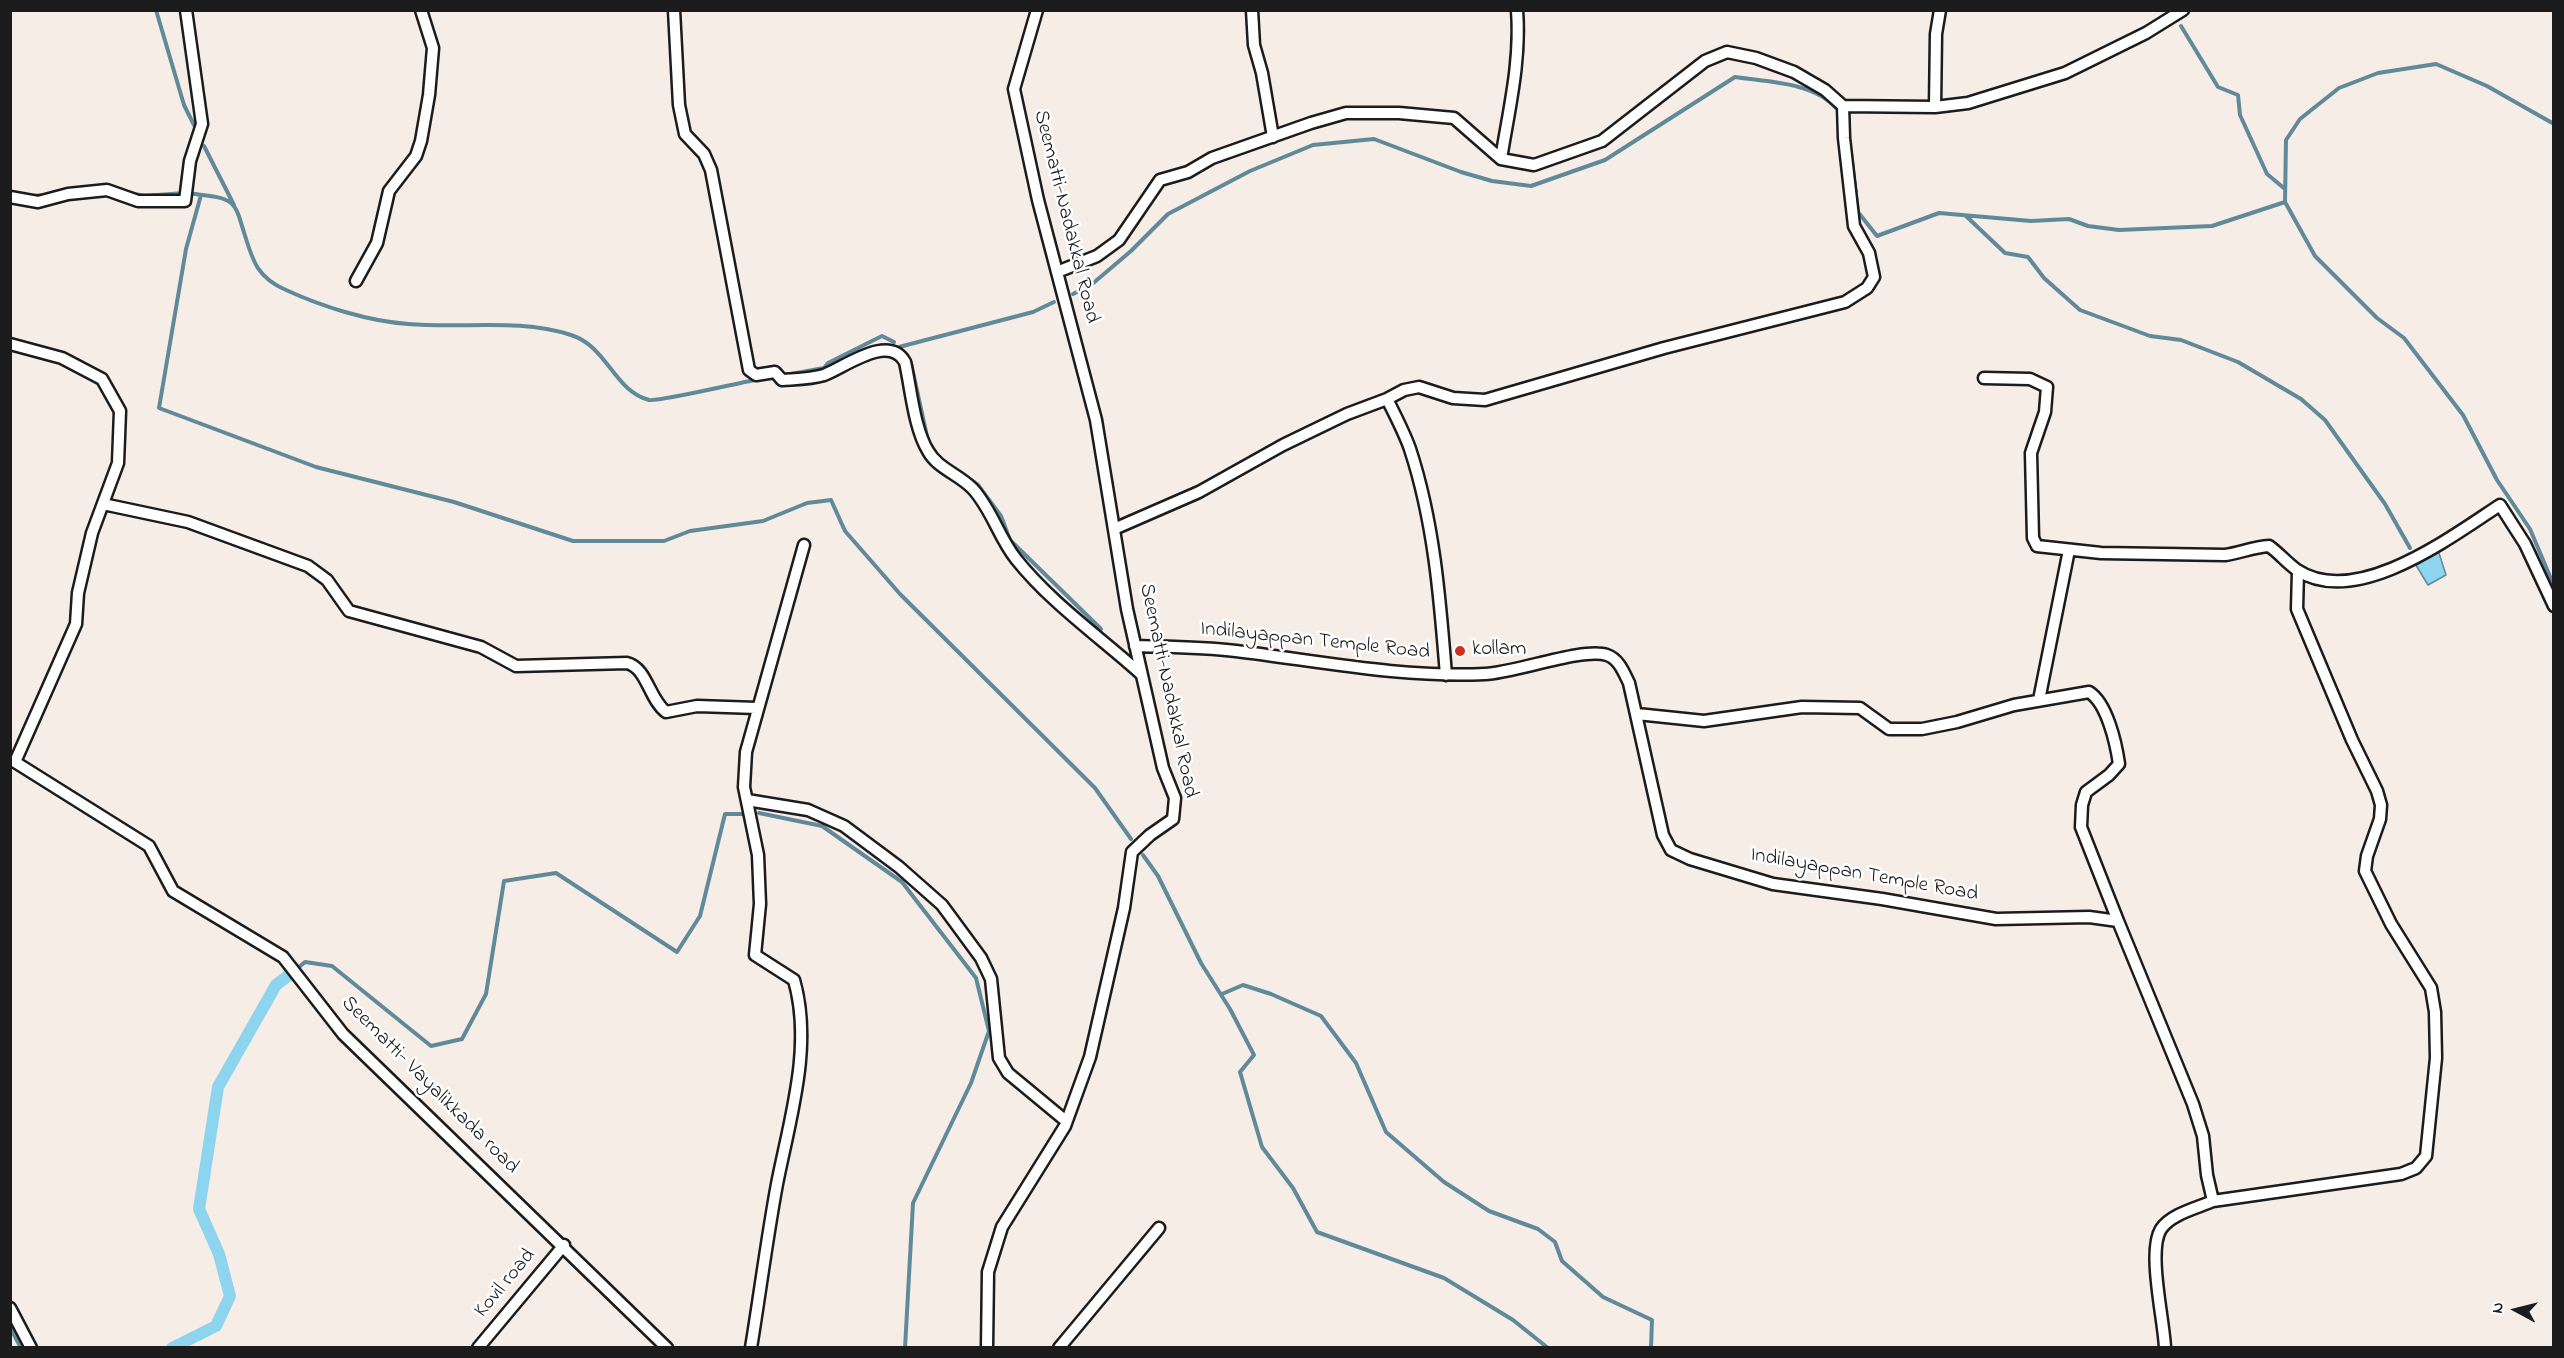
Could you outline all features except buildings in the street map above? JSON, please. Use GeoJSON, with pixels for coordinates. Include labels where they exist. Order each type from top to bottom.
{"type":"FeatureCollection","features":[{"type":"Feature","properties":{"kind":"street"},"geometry":{"type":"LineString","coordinates":[[10,197],[38,202],[68,194],[107,190],[138,201],[185,201],[190,161],[202,124],[186,10]]}},
{"type":"Feature","properties":{"kind":"street"},"geometry":{"type":"LineString","coordinates":[[356,281],[377,243],[389,191],[416,156],[421,141],[429,94],[433,48],[421,10]]}},
{"type":"Feature","properties":{"kind":"street"},"geometry":{"type":"LineString","coordinates":[[674,10],[679,105],[685,134],[704,154],[711,170],[749,370],[756,375],[775,372],[782,381],[823,375],[867,354],[884,350],[902,356],[920,432],[927,450],[937,464],[972,488],[983,501],[1003,540],[1033,577],[1142,674]]}},
{"type":"Feature","properties":{"kind":"street","name":"Seematti-Nadakkal Road"},"geometry":{"type":"LineString","coordinates":[[987,1347],[988,1272],[1002,1227],[1066,1121],[1090,1057],[1124,908],[1132,852],[1150,835],[1173,819],[1175,798],[1163,768],[1135,646],[1096,420],[1038,200],[1014,89],[1037,10]]}},
{"type":"Feature","properties":{"kind":"street"},"geometry":{"type":"LineString","coordinates":[[1252,10],[1254,45],[1262,73],[1273,137]]}},
{"type":"Feature","properties":{"kind":"street"},"geometry":{"type":"LineString","coordinates":[[1501,159],[1515,84],[1519,37],[1517,10]]}},
{"type":"Feature","properties":{"kind":"street"},"geometry":{"type":"LineString","coordinates":[[1935,107],[1936,34],[1940,10]]}},
{"type":"Feature","properties":{"kind":"street"},"geometry":{"type":"LineString","coordinates":[[1057,272],[1096,256],[1119,240],[1160,180],[1188,172],[1212,158],[1346,113],[1399,113],[1454,117],[1501,159],[1534,165],[1602,141],[1705,61],[1727,52],[1756,58],[1794,72],[1825,90],[1843,106],[1935,107],[1968,103],[2065,73],[2146,33],[2183,10]]}},
{"type":"Feature","properties":{"kind":"street"},"geometry":{"type":"LineString","coordinates":[[1114,529],[1199,492],[1283,445],[1404,390],[1419,387],[1453,398],[1485,400],[1664,348],[1845,302],[1867,288],[1874,278],[1869,253],[1854,226],[1844,138],[1843,106]]}},
{"type":"Feature","properties":{"kind":"street","name":"Seematti- Vayalikkada road"},"geometry":{"type":"LineString","coordinates":[[10,344],[62,358],[102,379],[120,411],[118,463],[92,533],[78,593],[76,624],[13,761],[148,846],[173,891],[283,957],[343,1034],[667,1347]]}},
{"type":"Feature","properties":{"kind":"street"},"geometry":{"type":"LineString","coordinates":[[1984,378],[2030,379],[2047,387],[2045,412],[2031,453],[2033,538],[2037,546],[2101,554],[2225,555],[2239,553],[2252,547],[2269,546],[2298,571],[2342,583],[2358,581],[2393,568],[2438,545],[2500,505],[2525,544],[2553,606]]}},
{"type":"Feature","properties":{"kind":"street"},"geometry":{"type":"LineString","coordinates":[[1387,399],[1410,448],[1428,524],[1437,567],[1446,675]]}},
{"type":"Feature","properties":{"kind":"street"},"geometry":{"type":"LineString","coordinates":[[103,504],[188,522],[308,566],[327,580],[349,612],[398,623],[481,647],[516,666],[627,663],[638,669],[659,706],[666,712],[697,706],[757,708]]}},
{"type":"Feature","properties":{"kind":"street"},"geometry":{"type":"LineString","coordinates":[[751,1347],[777,1186],[798,1080],[801,1004],[794,980],[755,956],[760,904],[758,855],[744,787],[746,752],[804,545]]}},
{"type":"Feature","properties":{"kind":"street"},"geometry":{"type":"LineString","coordinates":[[2039,700],[2069,550]]}},
{"type":"Feature","properties":{"kind":"street"},"geometry":{"type":"LineString","coordinates":[[2165,1347],[2156,1268],[2157,1239],[2161,1228],[2169,1221],[2213,1201],[2401,1174],[2416,1168],[2426,1156],[2436,1058],[2435,1012],[2431,988],[2391,924],[2365,871],[2367,856],[2380,819],[2377,791],[2352,740],[2297,609],[2298,571]]}},
{"type":"Feature","properties":{"kind":"street","name":"Indilayappan Temple Road"},"geometry":{"type":"LineString","coordinates":[[1135,646],[1234,651],[1372,671],[1446,675],[1488,674],[1589,654],[1608,655],[1619,664],[1629,683],[1663,835],[1671,850],[1690,860],[1773,884],[1882,899],[1996,919],[2089,917],[2118,921]]}},
{"type":"Feature","properties":{"kind":"street"},"geometry":{"type":"LineString","coordinates":[[1637,714],[1704,721],[1802,707],[1860,708],[1889,729],[1922,729],[2039,700],[2089,692],[2097,697],[2104,707],[2118,764],[2109,775],[2086,792],[2082,805],[2081,827],[2193,1104],[2203,1136],[2207,1175],[2213,1201]]}},
{"type":"Feature","properties":{"kind":"street"},"geometry":{"type":"LineString","coordinates":[[747,800],[808,810],[844,826],[900,867],[942,905],[981,958],[991,979],[999,1058],[1008,1073],[1066,1121]]}},
{"type":"Feature","properties":{"kind":"street"},"geometry":{"type":"LineString","coordinates":[[1059,1347],[1159,1228]]}},
{"type":"Feature","properties":{"kind":"street","name":"Kovil road"},"geometry":{"type":"LineString","coordinates":[[478,1347],[564,1245]]}},
{"type":"Feature","properties":{"kind":"street"},"geometry":{"type":"LineString","coordinates":[[10,1308],[31,1347]]}},
{"type":"Feature","properties":{"kind":"water"},"geometry":{"type":"Polygon","coordinates":[[[2438,550],[2446,575],[2428,585],[2414,562],[2438,550]]]}},
{"type":"Feature","properties":{"kind":"waterway"},"geometry":{"type":"LineString","coordinates":[[156,10],[184,105],[194,125]]}},
{"type":"Feature","properties":{"kind":"waterway"},"geometry":{"type":"LineString","coordinates":[[2181,26],[2218,87],[2238,95],[2240,115],[2267,174],[2285,189]]}},
{"type":"Feature","properties":{"kind":"waterway"},"geometry":{"type":"LineString","coordinates":[[2285,202],[2286,140],[2300,119],[2339,88],[2378,73],[2436,64],[2487,86],[2554,124]]}},
{"type":"Feature","properties":{"kind":"waterway"},"geometry":{"type":"LineString","coordinates":[[1073,294],[1091,285],[1131,251],[1168,214],[1250,171],[1313,145],[1374,139],[1461,172],[1492,181],[1531,186],[1605,160],[1735,77],[1803,88],[1827,99],[1836,108]]}},
{"type":"Feature","properties":{"kind":"waterway"},"geometry":{"type":"LineString","coordinates":[[204,146],[234,205]]}},
{"type":"Feature","properties":{"kind":"waterway"},"geometry":{"type":"LineString","coordinates":[[1851,154],[1858,212],[1877,236],[1939,213],[2031,221],[2069,219],[2088,226],[2119,230],[2212,226],[2285,202],[2315,256],[2377,318],[2404,338],[2463,415],[2497,480],[2530,529],[2554,586]]}},
{"type":"Feature","properties":{"kind":"waterway"},"geometry":{"type":"LineString","coordinates":[[126,192],[144,196],[184,193]]}},
{"type":"Feature","properties":{"kind":"waterway"},"geometry":{"type":"LineString","coordinates":[[190,193],[225,199],[235,207],[256,264],[275,285],[330,307],[393,322],[429,325],[510,325],[571,335],[593,349],[627,388],[649,400],[760,379]]}},
{"type":"Feature","properties":{"kind":"waterway"},"geometry":{"type":"LineString","coordinates":[[29,196],[48,195]]}},
{"type":"Feature","properties":{"kind":"waterway"},"geometry":{"type":"LineString","coordinates":[[201,195],[186,249],[159,408],[316,467],[454,502],[573,541],[664,541],[690,531],[763,521],[807,503],[831,500],[845,531],[900,594],[1095,788],[1131,839]]}},
{"type":"Feature","properties":{"kind":"waterway"},"geometry":{"type":"LineString","coordinates":[[1966,216],[2005,253],[2028,257],[2044,278],[2080,310],[2150,336],[2181,340],[2238,362],[2301,399],[2325,420],[2385,504],[2410,548]]}},
{"type":"Feature","properties":{"kind":"waterway"},"geometry":{"type":"LineString","coordinates":[[899,347],[1033,312],[1054,302]]}},
{"type":"Feature","properties":{"kind":"waterway"},"geometry":{"type":"LineString","coordinates":[[785,375],[824,368],[828,363],[882,336],[894,342]]}},
{"type":"Feature","properties":{"kind":"waterway"},"geometry":{"type":"LineString","coordinates":[[908,359],[911,363],[928,441],[938,457]]}},
{"type":"Feature","properties":{"kind":"waterway"},"geometry":{"type":"LineString","coordinates":[[971,480],[978,485],[1001,516],[1010,540],[1101,629]]}},
{"type":"Feature","properties":{"kind":"waterway"},"geometry":{"type":"LineString","coordinates":[[759,813],[822,826],[902,882],[976,978],[989,1031],[971,1083],[913,1203],[905,1348]]}},
{"type":"Feature","properties":{"kind":"waterway"},"geometry":{"type":"LineString","coordinates":[[299,967],[305,962],[332,966],[431,1046],[462,1039],[486,994],[504,881],[556,873],[677,952],[700,916],[725,814],[743,814]]}},
{"type":"Feature","properties":{"kind":"waterway"},"geometry":{"type":"LineString","coordinates":[[1143,855],[1158,876],[1201,963],[1230,1009],[1254,1055],[1240,1072],[1262,1147],[1293,1188],[1317,1232],[1444,1278],[1513,1320],[1548,1348]]}},
{"type":"Feature","properties":{"kind":"waterway"},"geometry":{"type":"LineString","coordinates":[[172,1348],[216,1326],[230,1296],[219,1254],[199,1209],[218,1087],[276,985],[289,975]]}},
{"type":"Feature","properties":{"kind":"waterway"},"geometry":{"type":"LineString","coordinates":[[1222,994],[1243,985],[1271,994],[1321,1016],[1356,1063],[1386,1132],[1444,1182],[1489,1211],[1538,1229],[1555,1242],[1562,1261],[1603,1297],[1652,1320],[1651,1348]]}},
{"type":"Feature","properties":{"kind":"waterway"},"geometry":{"type":"LineString","coordinates":[[10,1327],[21,1348]]}},
{"type":"Feature","properties":{"kind":"place","name":"kollam"},"geometry":{"type":"Point","coordinates":[1460,651]}}]}
